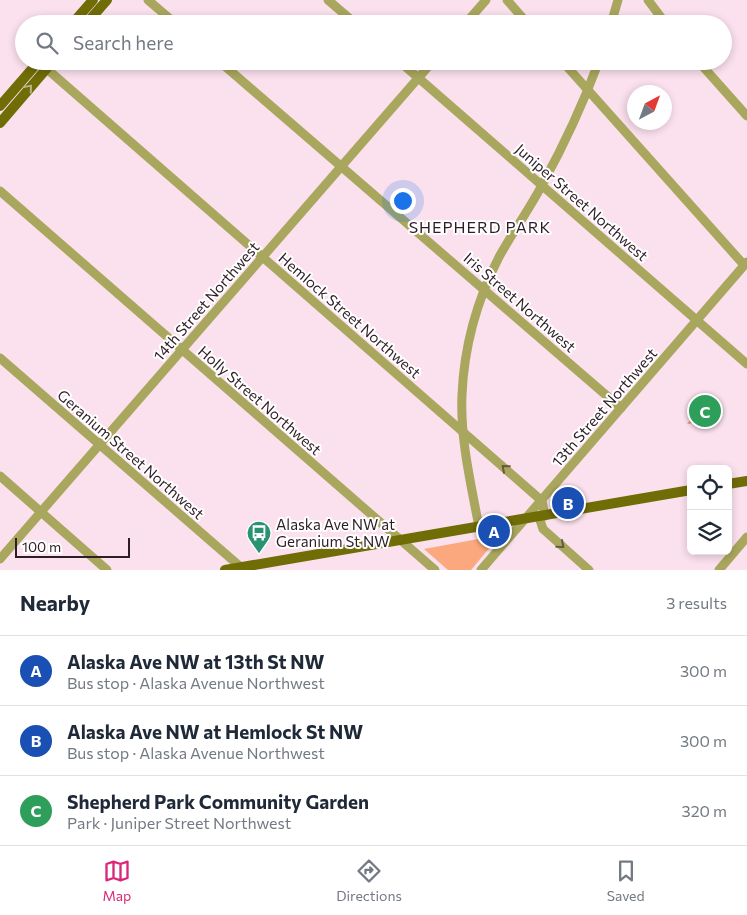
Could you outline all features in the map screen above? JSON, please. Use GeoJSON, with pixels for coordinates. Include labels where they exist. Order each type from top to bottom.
{"type":"FeatureCollection","features":[{"type":"Feature","properties":{"kind":"main road"},"geometry":{"type":"LineString","coordinates":[[80,15],[93,0]]}},
{"type":"Feature","properties":{"kind":"main road"},"geometry":{"type":"LineString","coordinates":[[94,15],[107,0]]}},
{"type":"Feature","properties":{"kind":"main road"},"geometry":{"type":"LineString","coordinates":[[0,106],[37,70]]}},
{"type":"Feature","properties":{"kind":"main road"},"geometry":{"type":"LineString","coordinates":[[2,117],[39,70]]}},
{"type":"Feature","properties":{"kind":"main road"},"geometry":{"type":"LineString","coordinates":[[732,483],[747,481]]}},
{"type":"Feature","properties":{"kind":"main road"},"geometry":{"type":"LineString","coordinates":[[225,570],[242,569],[687,491]]}},
{"type":"Feature","properties":{"kind":"street"},"geometry":{"type":"LineString","coordinates":[[148,0],[166,15]]}},
{"type":"Feature","properties":{"kind":"street"},"geometry":{"type":"LineString","coordinates":[[328,0],[346,15]]}},
{"type":"Feature","properties":{"kind":"street"},"geometry":{"type":"LineString","coordinates":[[474,15],[486,0]]}},
{"type":"Feature","properties":{"kind":"street"},"geometry":{"type":"LineString","coordinates":[[506,0],[520,15]]}},
{"type":"Feature","properties":{"kind":"street"},"geometry":{"type":"LineString","coordinates":[[614,15],[618,0]]}},
{"type":"Feature","properties":{"kind":"street"},"geometry":{"type":"LineString","coordinates":[[648,0],[659,15]]}},
{"type":"Feature","properties":{"kind":"street","name":"Hemlock Street Northwest"},"geometry":{"type":"LineString","coordinates":[[52,70],[542,501]]}},
{"type":"Feature","properties":{"kind":"street","name":"Iris Street Northwest"},"geometry":{"type":"LineString","coordinates":[[229,70],[621,408]]}},
{"type":"Feature","properties":{"kind":"street","name":"Juniper Street Northwest"},"geometry":{"type":"LineString","coordinates":[[409,70],[747,364]]}},
{"type":"Feature","properties":{"kind":"street","name":"14th Street Northwest"},"geometry":{"type":"LineString","coordinates":[[0,559],[425,70]]}},
{"type":"Feature","properties":{"kind":"street"},"geometry":{"type":"LineString","coordinates":[[570,70],[746,263]]}},
{"type":"Feature","properties":{"kind":"street"},"geometry":{"type":"LineString","coordinates":[[479,527],[463,432],[464,369],[471,332],[484,289],[500,255],[542,185],[562,147],[588,90],[595,70]]}},
{"type":"Feature","properties":{"kind":"street"},"geometry":{"type":"LineString","coordinates":[[706,70],[747,116]]}},
{"type":"Feature","properties":{"kind":"street","name":"Holly Street Northwest"},"geometry":{"type":"LineString","coordinates":[[0,191],[435,570]]}},
{"type":"Feature","properties":{"kind":"street","name":"13th Street Northwest"},"geometry":{"type":"LineString","coordinates":[[481,570],[746,263]]}},
{"type":"Feature","properties":{"kind":"street","name":"Geranium Street Northwest"},"geometry":{"type":"LineString","coordinates":[[0,358],[242,569]]}},
{"type":"Feature","properties":{"kind":"street"},"geometry":{"type":"LineString","coordinates":[[0,476],[107,570]]}},
{"type":"Feature","properties":{"kind":"street"},"geometry":{"type":"LineString","coordinates":[[542,501],[543,529],[589,570]]}},
{"type":"Feature","properties":{"kind":"street"},"geometry":{"type":"LineString","coordinates":[[719,570],[747,537]]}},
{"type":"Feature","properties":{"kind":"shaded area"},"geometry":{"type":"Polygon","coordinates":[[[703,404],[720,419],[687,424],[703,404]]]}},
{"type":"Feature","properties":{"kind":"shaded area"},"geometry":{"type":"Polygon","coordinates":[[[500,535],[471,570],[448,570],[424,549],[500,535]]]}},
{"type":"Feature","properties":{"kind":"place","name":"Shepherd Park Community Garden"},"geometry":{"type":"Point","coordinates":[705,411]}},
{"type":"Feature","properties":{"kind":"place","name":"Alaska Ave NW at Hemlock St NW"},"geometry":{"type":"Point","coordinates":[568,503]}},
{"type":"Feature","properties":{"kind":"place","name":"Alaska Ave NW at 13th St NW"},"geometry":{"type":"Point","coordinates":[494,531]}},
{"type":"Feature","properties":{"kind":"place","name":"Alaska Ave NW at Geranium St NW"},"geometry":{"type":"Point","coordinates":[259,554]}},
{"type":"Feature","properties":{"kind":"district","name":"SHEPHERD PARK"},"geometry":{"type":"Point","coordinates":[480,226]}}]}
